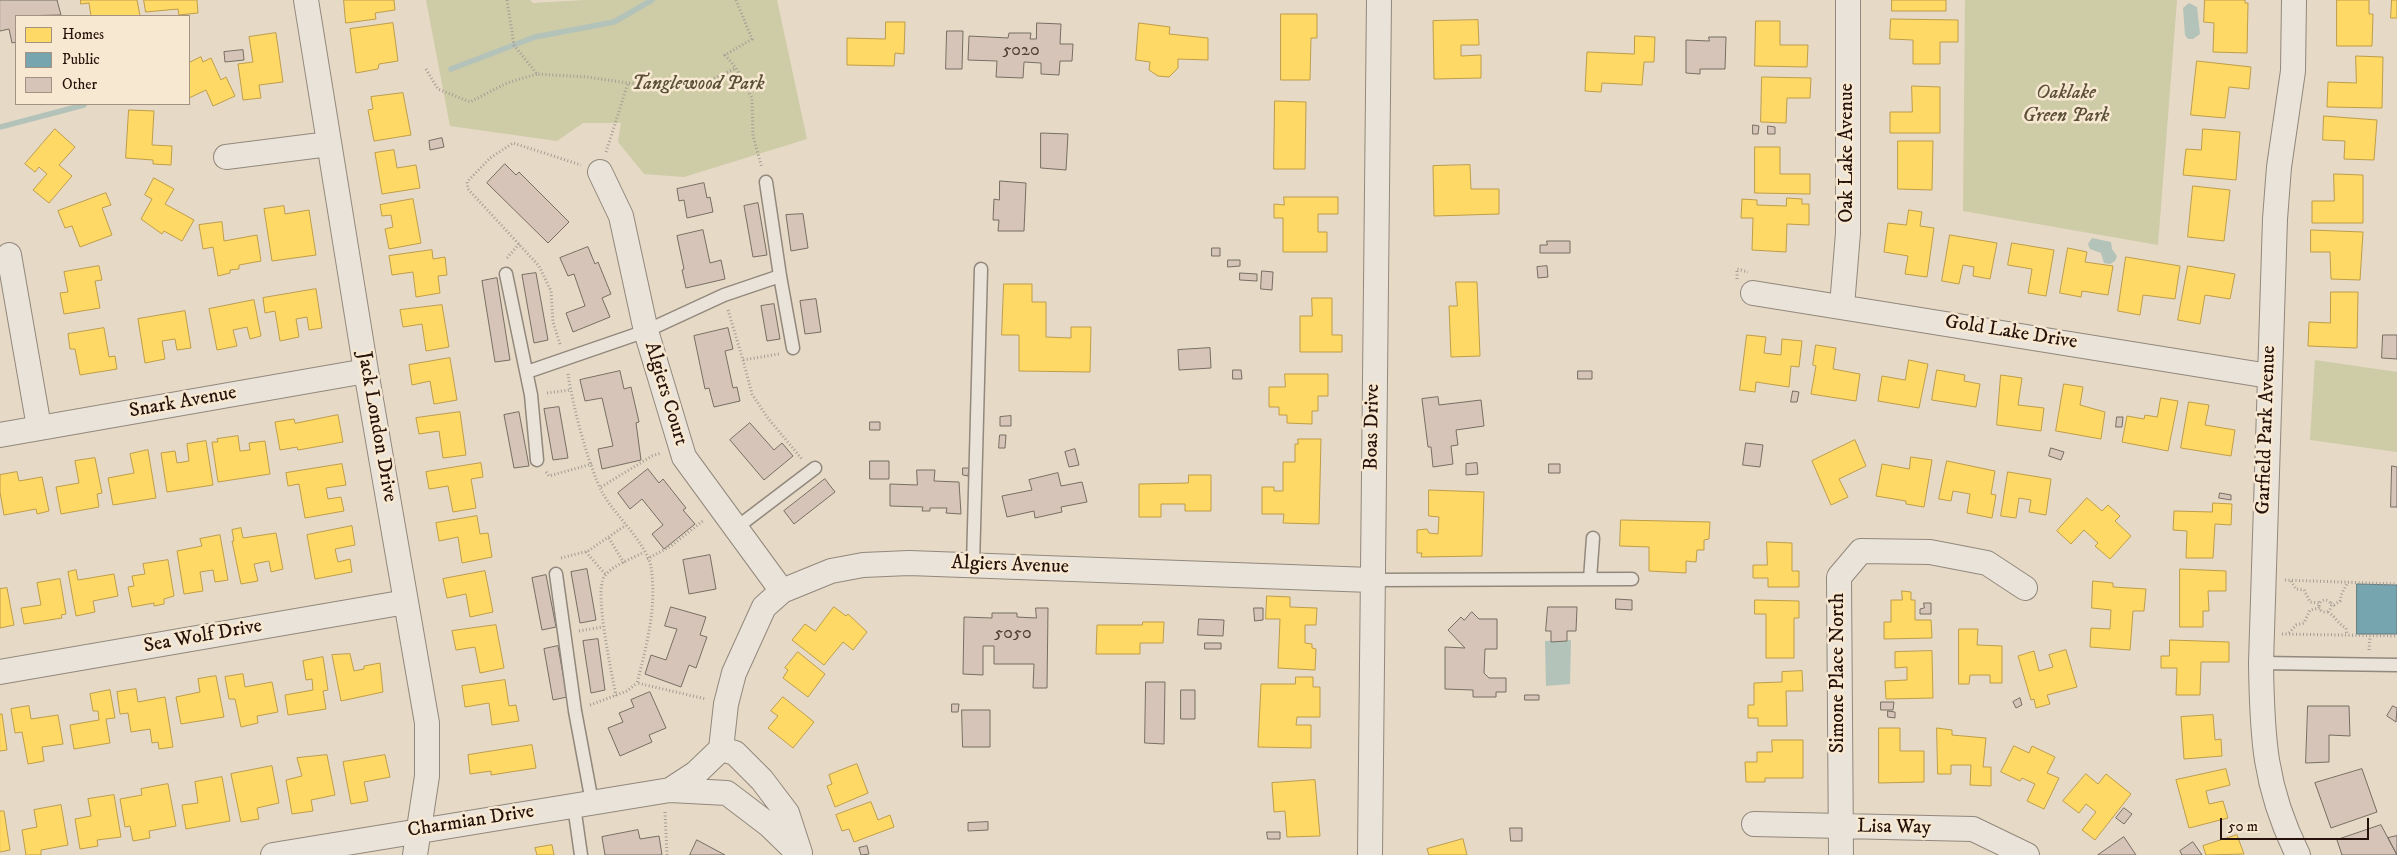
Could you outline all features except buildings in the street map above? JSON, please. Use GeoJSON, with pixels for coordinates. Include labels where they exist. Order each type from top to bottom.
{"type":"FeatureCollection","features":[{"type":"Feature","properties":{"kind":"street","name":"Jack London Drive"},"geometry":{"type":"LineString","coordinates":[[306,0],[322,87],[328,144],[427,723],[427,776],[415,855]]}},
{"type":"Feature","properties":{"kind":"street","name":"Boas Drive"},"geometry":{"type":"LineString","coordinates":[[1370,855],[1371,580],[1379,0]]}},
{"type":"Feature","properties":{"kind":"street","name":"Oak Lake Avenue"},"geometry":{"type":"LineString","coordinates":[[1842,306],[1848,233],[1848,0]]}},
{"type":"Feature","properties":{"kind":"street","name":"Garfield Park Avenue"},"geometry":{"type":"LineString","coordinates":[[2294,0],[2293,71],[2279,167],[2275,219],[2268,376],[2261,663],[2262,727],[2267,764],[2277,804],[2298,855]]}},
{"type":"Feature","properties":{"kind":"street"},"geometry":{"type":"LineString","coordinates":[[226,157],[328,144]]}},
{"type":"Feature","properties":{"kind":"street","name":"Algiers Court"},"geometry":{"type":"LineString","coordinates":[[600,172],[621,216],[646,330],[684,457],[782,591]]}},
{"type":"Feature","properties":{"kind":"street"},"geometry":{"type":"LineString","coordinates":[[9,255],[39,427]]}},
{"type":"Feature","properties":{"kind":"street","name":"Gold Lake Drive"},"geometry":{"type":"LineString","coordinates":[[1753,293],[2268,376]]}},
{"type":"Feature","properties":{"kind":"street","name":"Snark Avenue"},"geometry":{"type":"LineString","coordinates":[[0,435],[366,371]]}},
{"type":"Feature","properties":{"kind":"street","name":"Simone Place North"},"geometry":{"type":"LineString","coordinates":[[1839,826],[1839,577],[1861,551],[1930,552],[1988,563],[2025,588]]}},
{"type":"Feature","properties":{"kind":"street","name":"Algiers Avenue"},"geometry":{"type":"LineString","coordinates":[[726,704],[734,673],[764,607],[782,591],[831,571],[863,565],[909,563],[1371,580]]}},
{"type":"Feature","properties":{"kind":"street","name":"Sea Wolf Drive"},"geometry":{"type":"LineString","coordinates":[[0,672],[406,602]]}},
{"type":"Feature","properties":{"kind":"street"},"geometry":{"type":"LineString","coordinates":[[721,748],[726,704]]}},
{"type":"Feature","properties":{"kind":"street","name":"Charmian Drive"},"geometry":{"type":"LineString","coordinates":[[670,790],[696,773],[721,748],[735,753],[762,780],[787,813],[801,855]]}},
{"type":"Feature","properties":{"kind":"street","name":"Charmian Drive"},"geometry":{"type":"LineString","coordinates":[[272,855],[670,790],[727,793],[769,825],[801,855]]}},
{"type":"Feature","properties":{"kind":"street","name":"Lisa Way"},"geometry":{"type":"LineString","coordinates":[[1754,824],[1973,829],[2027,855]]}},
{"type":"Feature","properties":{"kind":"street"},"geometry":{"type":"LineString","coordinates":[[1839,826],[1840,855]]}},
{"type":"Feature","properties":{"kind":"lane"},"geometry":{"type":"LineString","coordinates":[[766,182],[793,348]]}},
{"type":"Feature","properties":{"kind":"lane"},"geometry":{"type":"LineString","coordinates":[[973,565],[980,269]]}},
{"type":"Feature","properties":{"kind":"lane"},"geometry":{"type":"LineString","coordinates":[[506,274],[531,395],[537,460]]}},
{"type":"Feature","properties":{"kind":"lane"},"geometry":{"type":"LineString","coordinates":[[527,372],[566,360],[646,330],[724,295],[780,276]]}},
{"type":"Feature","properties":{"kind":"lane"},"geometry":{"type":"LineString","coordinates":[[736,528],[813,470]]}},
{"type":"Feature","properties":{"kind":"lane"},"geometry":{"type":"LineString","coordinates":[[1590,579],[1593,538]]}},
{"type":"Feature","properties":{"kind":"lane"},"geometry":{"type":"LineString","coordinates":[[556,574],[575,711],[583,804],[581,855]]}},
{"type":"Feature","properties":{"kind":"lane"},"geometry":{"type":"LineString","coordinates":[[1371,580],[1632,579]]}},
{"type":"Feature","properties":{"kind":"lane"},"geometry":{"type":"LineString","coordinates":[[2261,663],[2397,665]]}},
{"type":"Feature","properties":{"kind":"path"},"geometry":{"type":"LineString","coordinates":[[507,0],[514,45],[537,74]]}},
{"type":"Feature","properties":{"kind":"path"},"geometry":{"type":"LineString","coordinates":[[736,0],[752,40],[726,56],[736,68],[752,98],[753,136],[766,182]]}},
{"type":"Feature","properties":{"kind":"path"},"geometry":{"type":"LineString","coordinates":[[426,69],[438,89],[470,102],[507,83],[537,74],[694,88],[736,68]]}},
{"type":"Feature","properties":{"kind":"path"},"geometry":{"type":"LineString","coordinates":[[575,711],[626,692],[638,683],[652,622],[651,565],[600,487],[570,390],[566,360],[553,322],[551,291],[539,266],[468,189],[467,182],[490,158],[512,143],[600,172],[628,83]]}},
{"type":"Feature","properties":{"kind":"path"},"geometry":{"type":"LineString","coordinates":[[724,295],[752,394],[767,417],[813,470]]}},
{"type":"Feature","properties":{"kind":"path"},"geometry":{"type":"LineString","coordinates":[[743,360],[794,351],[793,348]]}},
{"type":"Feature","properties":{"kind":"path"},"geometry":{"type":"LineString","coordinates":[[531,395],[570,390]]}},
{"type":"Feature","properties":{"kind":"path"},"geometry":{"type":"LineString","coordinates":[[600,487],[652,456],[681,447]]}},
{"type":"Feature","properties":{"kind":"path"},"geometry":{"type":"LineString","coordinates":[[537,460],[548,476],[592,464]]}},
{"type":"Feature","properties":{"kind":"path"},"geometry":{"type":"LineString","coordinates":[[648,560],[671,546],[720,507]]}},
{"type":"Feature","properties":{"kind":"path"},"geometry":{"type":"LineString","coordinates":[[556,574],[554,566],[559,559],[586,552],[626,525]]}},
{"type":"Feature","properties":{"kind":"path"},"geometry":{"type":"LineString","coordinates":[[609,538],[624,563]]}},
{"type":"Feature","properties":{"kind":"path"},"geometry":{"type":"LineString","coordinates":[[586,552],[606,575]]}},
{"type":"Feature","properties":{"kind":"path"},"geometry":{"type":"LineString","coordinates":[[616,696],[603,627],[603,578],[610,570],[644,552]]}},
{"type":"Feature","properties":{"kind":"path"},"geometry":{"type":"LineString","coordinates":[[2282,580],[2397,584]]}},
{"type":"Feature","properties":{"kind":"path"},"geometry":{"type":"LineString","coordinates":[[2291,580],[2296,589],[2304,590],[2310,602],[2320,603],[2324,600],[2334,605],[2340,601],[2348,582]]}},
{"type":"Feature","properties":{"kind":"path"},"geometry":{"type":"LineString","coordinates":[[2328,611],[2331,608],[2330,602]]}},
{"type":"Feature","properties":{"kind":"path"},"geometry":{"type":"LineString","coordinates":[[2320,603],[2320,608],[2324,612],[2328,611],[2337,617],[2340,625],[2346,628],[2347,635]]}},
{"type":"Feature","properties":{"kind":"path"},"geometry":{"type":"LineString","coordinates":[[2288,634],[2296,625],[2304,623],[2310,610],[2320,608]]}},
{"type":"Feature","properties":{"kind":"path"},"geometry":{"type":"LineString","coordinates":[[564,633],[603,627]]}},
{"type":"Feature","properties":{"kind":"path"},"geometry":{"type":"LineString","coordinates":[[2281,634],[2397,636]]}},
{"type":"Feature","properties":{"kind":"path"},"geometry":{"type":"LineString","coordinates":[[638,683],[726,704]]}},
{"type":"Feature","properties":{"kind":"path"},"geometry":{"type":"LineString","coordinates":[[666,855],[664,806],[670,790]]}},
{"type":"Feature","properties":{"kind":"green space","name":"Tanglewood Park"},"geometry":{"type":"Polygon","coordinates":[[[426,0],[530,0],[533,3],[585,0],[777,0],[807,139],[684,177],[644,174],[618,142],[621,123],[583,123],[557,141],[450,126],[426,0]]]}},
{"type":"Feature","properties":{"kind":"green space","name":"Oaklake Green Park"},"geometry":{"type":"Polygon","coordinates":[[[1965,0],[2177,0],[2158,245],[1963,211],[1965,0]]]}},
{"type":"Feature","properties":{"kind":"green space"},"geometry":{"type":"Polygon","coordinates":[[[2315,360],[2397,372],[2397,452],[2310,440],[2315,360]]]}},
{"type":"Feature","properties":{"kind":"shaded area"},"geometry":{"type":"Polygon","coordinates":[[[2189,3],[2197,7],[2200,34],[2193,39],[2188,39],[2185,35],[2183,8],[2189,3]]]}},
{"type":"Feature","properties":{"kind":"shaded area"},"geometry":{"type":"Polygon","coordinates":[[[2092,238],[2111,242],[2112,249],[2117,256],[2115,261],[2110,264],[2104,263],[2101,253],[2090,249],[2088,244],[2092,238]]]}},
{"type":"Feature","properties":{"kind":"shaded area"},"geometry":{"type":"Polygon","coordinates":[[[1571,640],[1570,684],[1546,686],[1545,641],[1571,640]]]}},
{"type":"Feature","properties":{"kind":"waterway"},"geometry":{"type":"LineString","coordinates":[[451,69],[535,37],[614,22],[652,0]]}},
{"type":"Feature","properties":{"kind":"waterway"},"geometry":{"type":"LineString","coordinates":[[0,127],[84,105]]}}]}
